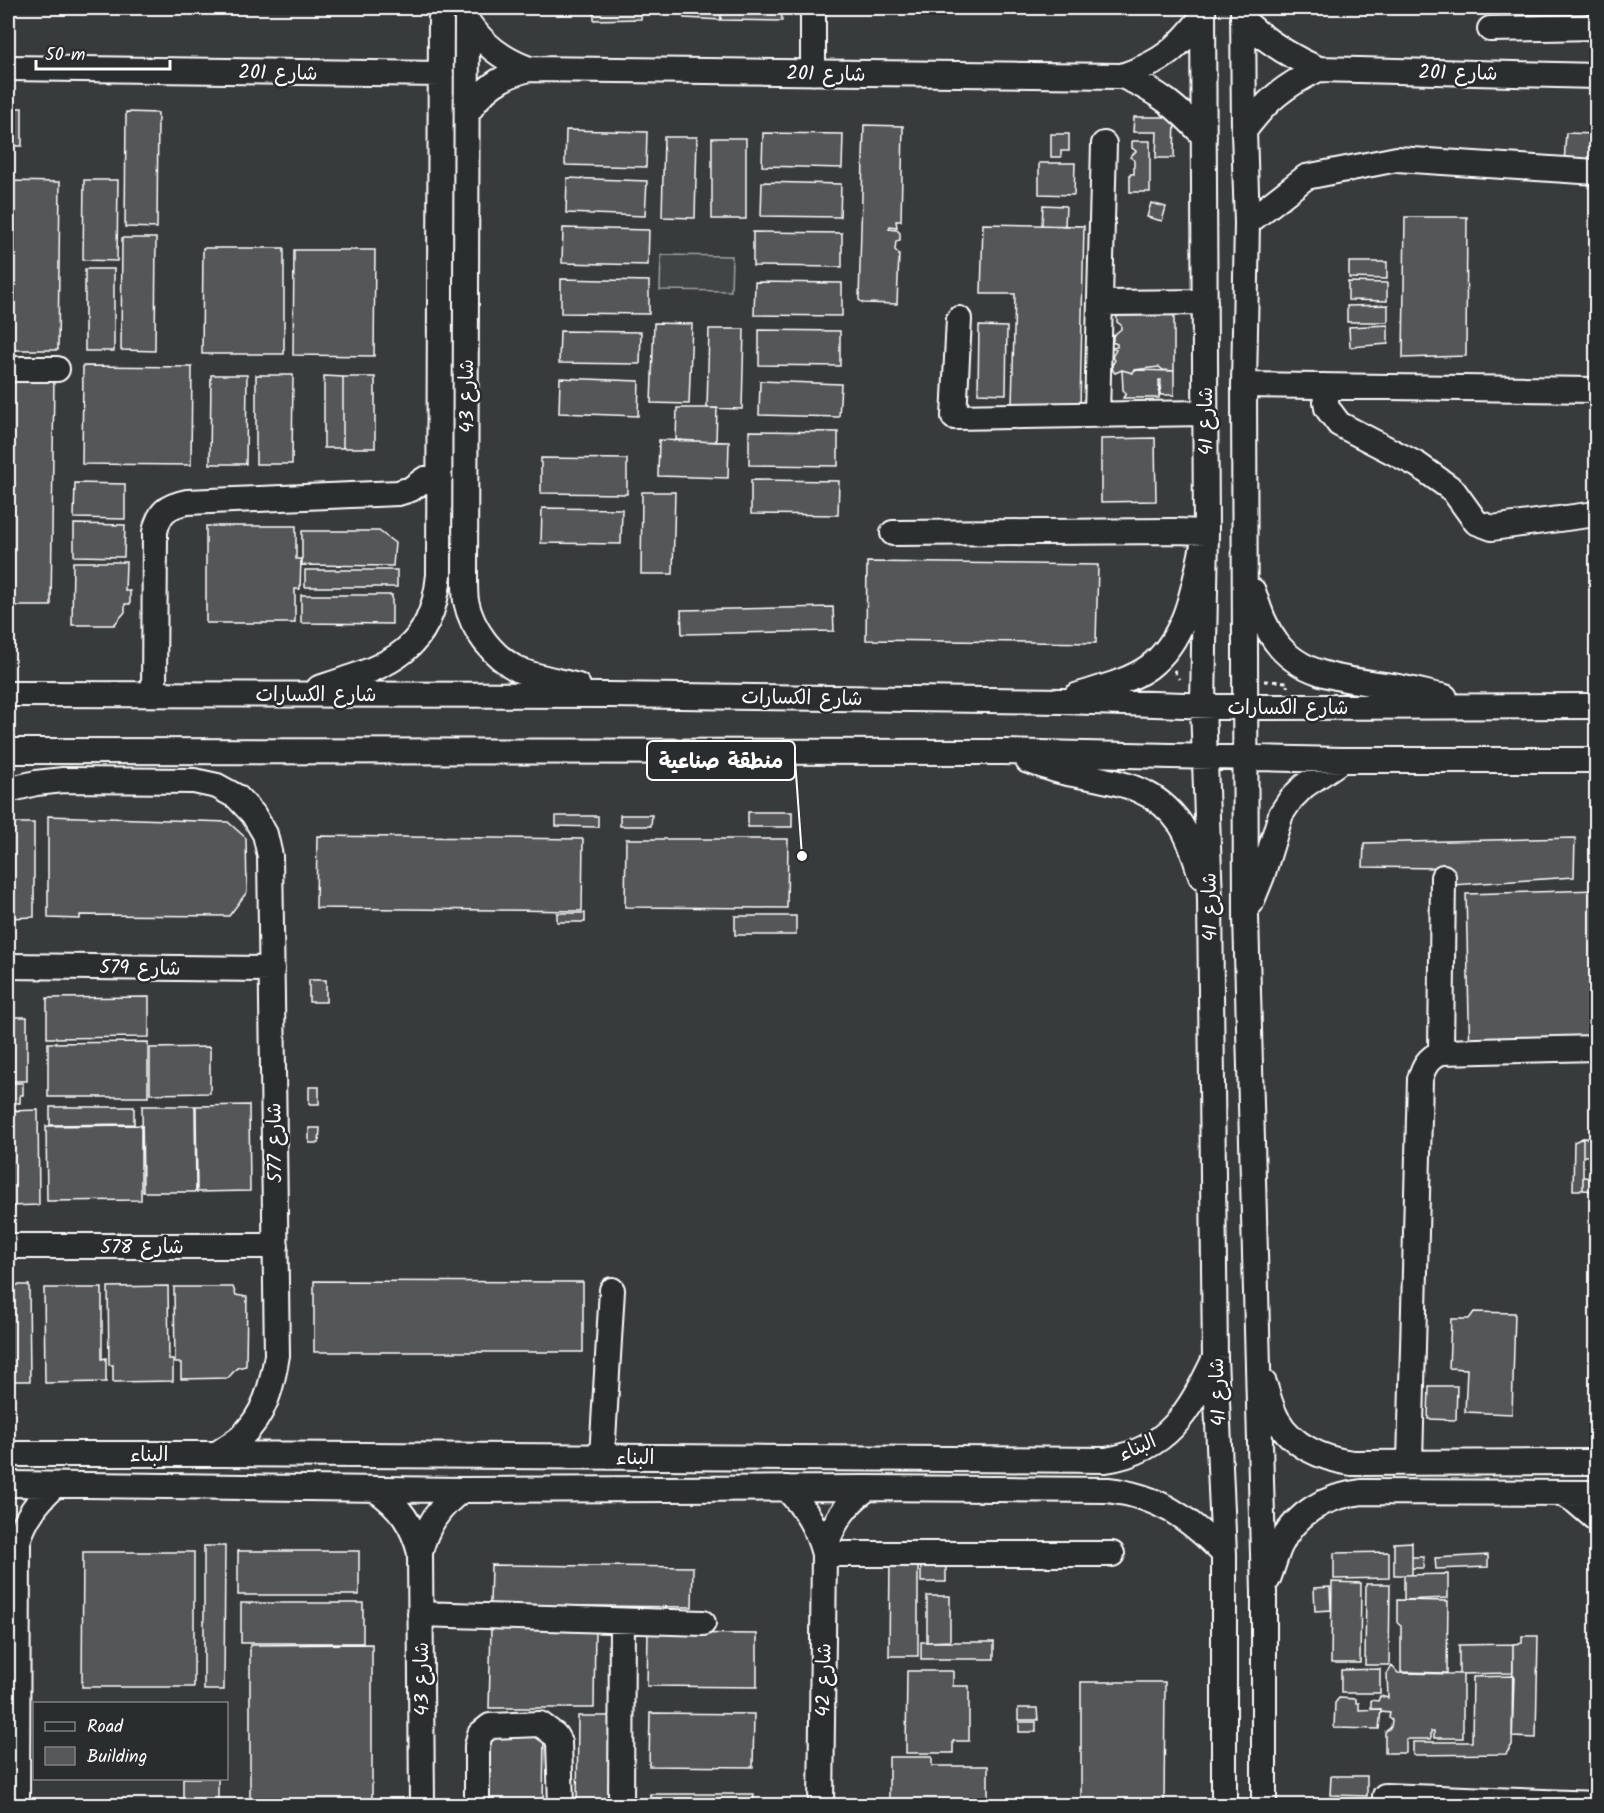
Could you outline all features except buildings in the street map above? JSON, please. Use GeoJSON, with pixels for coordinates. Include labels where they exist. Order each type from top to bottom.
{"type":"FeatureCollection","features":[{"type":"Feature","properties":{"kind":"street","name":"شارع 43"},"geometry":{"type":"LineString","coordinates":[[299,694],[370,672],[389,663],[406,650],[420,634],[431,616],[437,596],[440,575],[441,8]]}},
{"type":"Feature","properties":{"kind":"street"},"geometry":{"type":"LineString","coordinates":[[813,8],[813,73]]}},
{"type":"Feature","properties":{"kind":"street","name":"شارع 201"},"geometry":{"type":"LineString","coordinates":[[467,114],[486,89],[514,73],[529,69],[1122,76],[1147,68],[1168,54],[1187,37],[1203,12]]}},
{"type":"Feature","properties":{"kind":"street","name":"شارع 41"},"geometry":{"type":"LineString","coordinates":[[1203,12],[1206,532],[1203,706],[1210,900],[1215,1358],[1224,1554],[1224,1806]]}},
{"type":"Feature","properties":{"kind":"street","name":"شارع 43"},"geometry":{"type":"LineString","coordinates":[[467,14],[466,601],[473,622],[485,642],[501,658],[520,670],[609,695]]}},
{"type":"Feature","properties":{"kind":"street","name":"شارع 201"},"geometry":{"type":"LineString","coordinates":[[467,14],[488,46],[514,63],[529,69]]}},
{"type":"Feature","properties":{"kind":"street","name":"شارع 201"},"geometry":{"type":"LineString","coordinates":[[1243,14],[1279,49],[1319,69],[1596,76]]}},
{"type":"Feature","properties":{"kind":"street","name":"شارع 41"},"geometry":{"type":"LineString","coordinates":[[1243,14],[1247,223],[1244,385],[1246,916],[1264,1592],[1264,1806]]}},
{"type":"Feature","properties":{"kind":"street"},"geometry":{"type":"LineString","coordinates":[[1490,29],[1596,27]]}},
{"type":"Feature","properties":{"kind":"street","name":"شارع 201"},"geometry":{"type":"LineString","coordinates":[[8,68],[441,74]]}},
{"type":"Feature","properties":{"kind":"street","name":"شارع 201"},"geometry":{"type":"LineString","coordinates":[[1244,131],[1277,93],[1319,69]]}},
{"type":"Feature","properties":{"kind":"street","name":"شارع 201"},"geometry":{"type":"LineString","coordinates":[[1122,76],[1146,86],[1167,99],[1204,136]]}},
{"type":"Feature","properties":{"kind":"street"},"geometry":{"type":"LineString","coordinates":[[1098,414],[1104,144]]}},
{"type":"Feature","properties":{"kind":"street"},"geometry":{"type":"LineString","coordinates":[[1247,223],[1306,177],[1397,159],[1596,172]]}},
{"type":"Feature","properties":{"kind":"street"},"geometry":{"type":"LineString","coordinates":[[1100,303],[1205,302]]}},
{"type":"Feature","properties":{"kind":"street"},"geometry":{"type":"LineString","coordinates":[[959,319],[954,417],[1205,413]]}},
{"type":"Feature","properties":{"kind":"street"},"geometry":{"type":"LineString","coordinates":[[8,369],[57,369]]}},
{"type":"Feature","properties":{"kind":"street"},"geometry":{"type":"LineString","coordinates":[[1244,385],[1596,390]]}},
{"type":"Feature","properties":{"kind":"street"},"geometry":{"type":"LineString","coordinates":[[1324,386],[1327,408],[1339,424],[1418,465],[1453,490],[1476,522],[1492,528],[1596,514]]}},
{"type":"Feature","properties":{"kind":"street"},"geometry":{"type":"LineString","coordinates":[[154,694],[155,532],[158,520],[165,510],[187,502],[398,493],[411,489],[425,479],[440,478]]}},
{"type":"Feature","properties":{"kind":"street"},"geometry":{"type":"LineString","coordinates":[[893,533],[1206,532],[1187,609],[1179,632],[1165,652],[1149,667],[1128,679],[1062,701]]}},
{"type":"Feature","properties":{"kind":"street"},"geometry":{"type":"LineString","coordinates":[[1246,569],[1263,620],[1277,644],[1297,662],[1322,674],[1403,688],[1487,707]]}},
{"type":"Feature","properties":{"kind":"street","name":"شارع الكسارات"},"geometry":{"type":"LineString","coordinates":[[8,694],[609,695],[1062,701],[1245,707],[1596,706]]}},
{"type":"Feature","properties":{"kind":"street"},"geometry":{"type":"LineString","coordinates":[[8,751],[1003,752],[1342,760],[1596,760]]}},
{"type":"Feature","properties":{"kind":"street"},"geometry":{"type":"LineString","coordinates":[[1003,752],[1061,771],[1108,780],[1138,789],[1156,798],[1182,826],[1210,900]]}},
{"type":"Feature","properties":{"kind":"street"},"geometry":{"type":"LineString","coordinates":[[1246,916],[1262,876],[1281,814],[1304,786],[1342,760]]}},
{"type":"Feature","properties":{"kind":"street"},"geometry":{"type":"LineString","coordinates":[[8,774],[36,783]]}},
{"type":"Feature","properties":{"kind":"street","name":"شارع 577"},"geometry":{"type":"LineString","coordinates":[[36,783],[63,780],[194,781],[217,786],[237,797],[253,814],[265,834],[270,856],[277,1355],[273,1385],[261,1412],[242,1436],[217,1454]]}},
{"type":"Feature","properties":{"kind":"street"},"geometry":{"type":"LineString","coordinates":[[8,790],[36,783]]}},
{"type":"Feature","properties":{"kind":"street"},"geometry":{"type":"LineString","coordinates":[[1441,1052],[1443,877]]}},
{"type":"Feature","properties":{"kind":"street","name":"شارع 579"},"geometry":{"type":"LineString","coordinates":[[8,966],[272,969]]}},
{"type":"Feature","properties":{"kind":"street"},"geometry":{"type":"LineString","coordinates":[[1410,1462],[1420,1079],[1423,1068],[1430,1058],[1441,1052],[1596,1048]]}},
{"type":"Feature","properties":{"kind":"street","name":"شارع 578"},"geometry":{"type":"LineString","coordinates":[[8,1246],[276,1246]]}},
{"type":"Feature","properties":{"kind":"street"},"geometry":{"type":"LineString","coordinates":[[602,1456],[612,1290]]}},
{"type":"Feature","properties":{"kind":"street","name":"البناء"},"geometry":{"type":"LineString","coordinates":[[8,1454],[1095,1460],[1125,1457],[1154,1442],[1179,1420],[1198,1393],[1215,1358]]}},
{"type":"Feature","properties":{"kind":"street"},"geometry":{"type":"LineString","coordinates":[[1258,1367],[1277,1419],[1297,1441],[1310,1450],[1337,1461],[1352,1463],[1596,1462]]}},
{"type":"Feature","properties":{"kind":"street","name":"البناء"},"geometry":{"type":"LineString","coordinates":[[8,1484],[376,1490],[868,1488],[1108,1490],[1155,1501],[1170,1509],[1196,1528],[1224,1554]]}},
{"type":"Feature","properties":{"kind":"street"},"geometry":{"type":"LineString","coordinates":[[17,1806],[13,1530],[55,1485]]}},
{"type":"Feature","properties":{"kind":"street","name":"شارع 42"},"geometry":{"type":"LineString","coordinates":[[786,1488],[807,1511],[824,1554]]}},
{"type":"Feature","properties":{"kind":"street","name":"شارع 42"},"geometry":{"type":"LineString","coordinates":[[821,1806],[824,1554],[834,1523],[843,1509],[868,1488]]}},
{"type":"Feature","properties":{"kind":"street","name":"شارع 43"},"geometry":{"type":"LineString","coordinates":[[376,1490],[389,1499],[410,1523],[420,1553],[422,1806]]}},
{"type":"Feature","properties":{"kind":"street","name":"شارع 43"},"geometry":{"type":"LineString","coordinates":[[420,1553],[424,1538],[438,1511],[462,1490]]}},
{"type":"Feature","properties":{"kind":"street"},"geometry":{"type":"LineString","coordinates":[[1264,1592],[1287,1534],[1307,1512],[1333,1497],[1362,1491],[1596,1493]]}},
{"type":"Feature","properties":{"kind":"street"},"geometry":{"type":"LineString","coordinates":[[1563,1493],[1596,1519]]}},
{"type":"Feature","properties":{"kind":"street"},"geometry":{"type":"LineString","coordinates":[[824,1554],[1112,1554]]}},
{"type":"Feature","properties":{"kind":"street"},"geometry":{"type":"LineString","coordinates":[[420,1614],[703,1623]]}},
{"type":"Feature","properties":{"kind":"street"},"geometry":{"type":"LineString","coordinates":[[621,1806],[622,1621]]}},
{"type":"Feature","properties":{"kind":"street"},"geometry":{"type":"LineString","coordinates":[[477,1806],[477,1746],[480,1734],[490,1726],[540,1724],[555,1735],[560,1742],[561,1806]]}},
{"type":"Feature","properties":{"kind":"street"},"geometry":{"type":"LineString","coordinates":[[1385,1796],[1596,1804]]}},
{"type":"Feature","properties":{"kind":"shaded area"},"geometry":{"type":"Polygon","coordinates":[[[8,8],[1596,8],[1596,1805],[8,1806],[8,8]]]}},
{"type":"Feature","properties":{"kind":"shaded area"},"geometry":{"type":"Polygon","coordinates":[[[661,255],[732,256],[731,291],[660,290],[661,255]]]}},
{"type":"Feature","properties":{"kind":"place","name":"منطقة صناعية"},"geometry":{"type":"Point","coordinates":[802,856]}}]}
